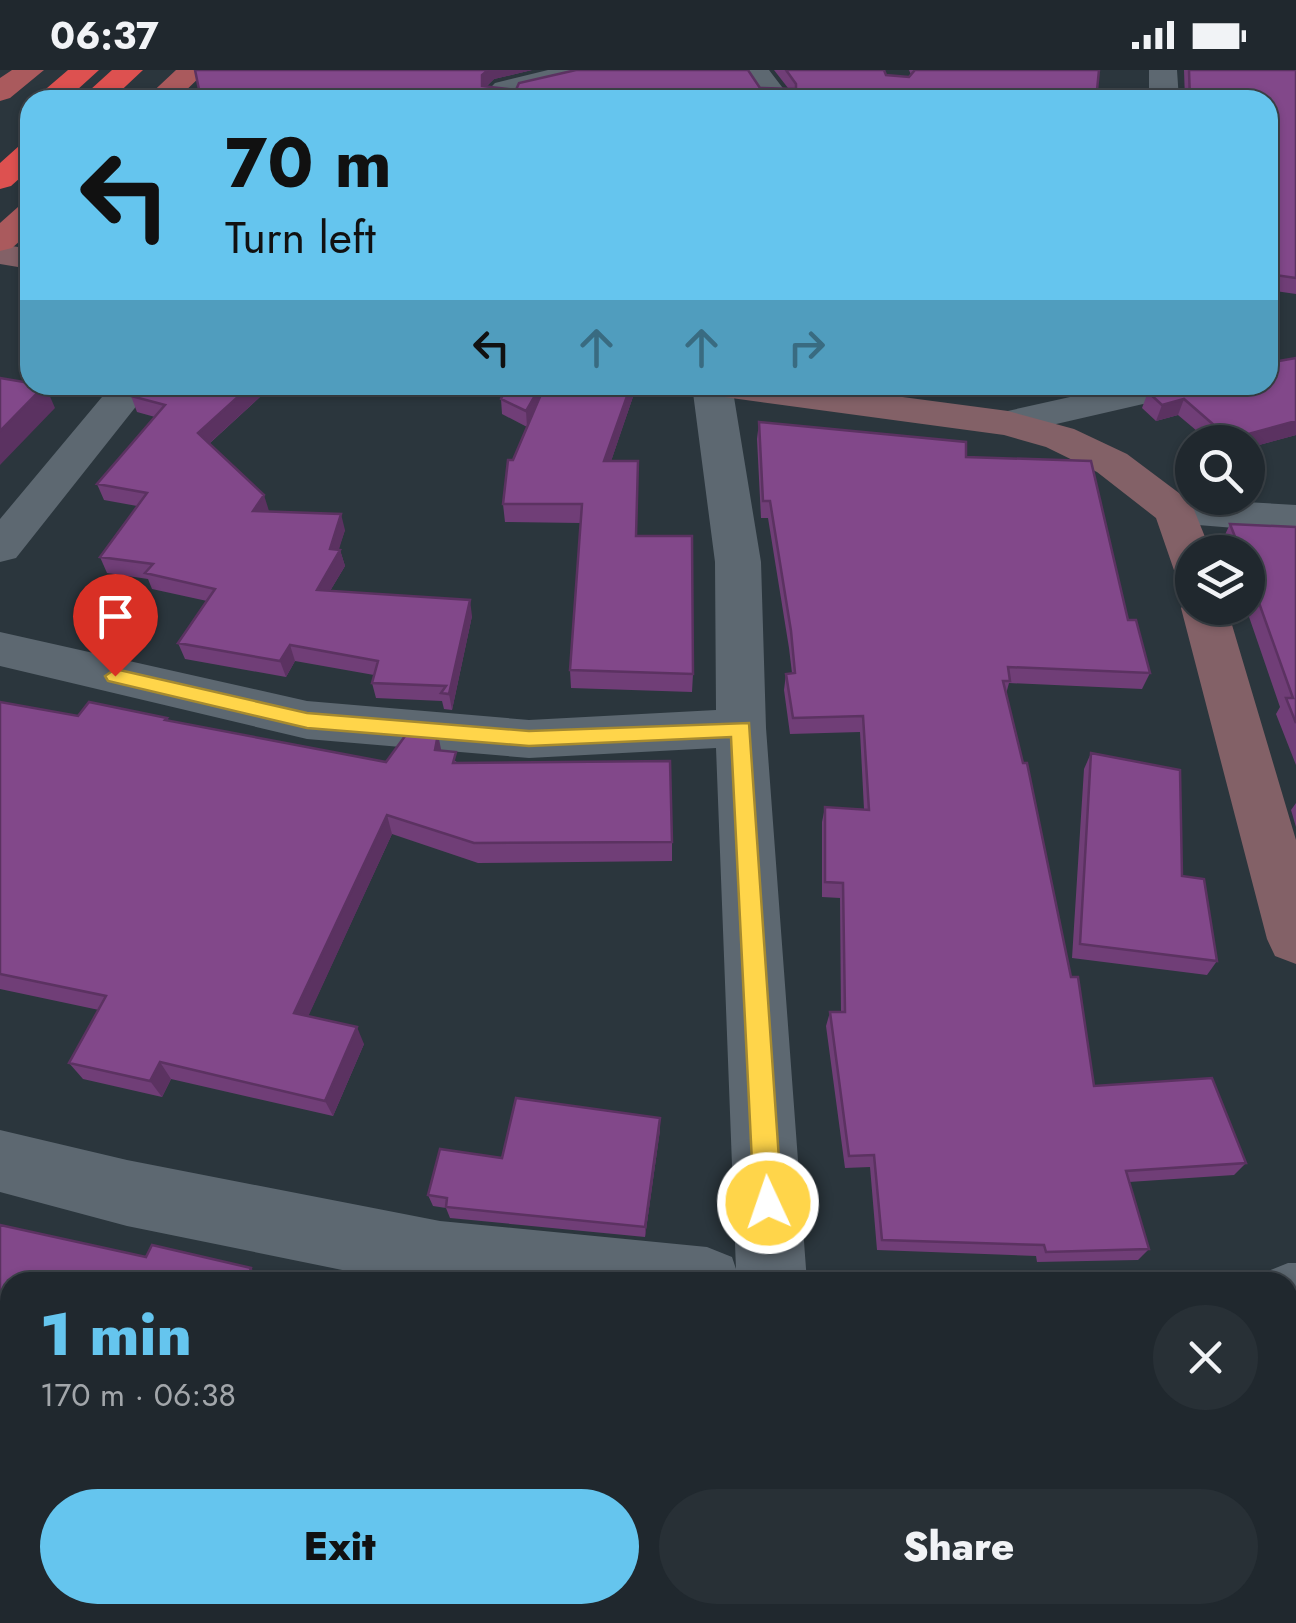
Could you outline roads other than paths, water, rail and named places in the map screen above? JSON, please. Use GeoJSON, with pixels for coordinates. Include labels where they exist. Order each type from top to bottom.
{"type":"FeatureCollection","features":[{"type":"Feature","properties":{"kind":"highway"},"geometry":{"type":"LineString","coordinates":[[60,90],[85,70]]}},
{"type":"Feature","properties":{"kind":"highway"},"geometry":{"type":"LineString","coordinates":[[106,90],[129,70]]}},
{"type":"Feature","properties":{"kind":"highway"},"geometry":{"type":"LineString","coordinates":[[0,179],[20,162]]}},
{"type":"Feature","properties":{"kind":"main road"},"geometry":{"type":"LineString","coordinates":[[0,92],[30,70]]}},
{"type":"Feature","properties":{"kind":"main road"},"geometry":{"type":"LineString","coordinates":[[171,90],[193,70]]}},
{"type":"Feature","properties":{"kind":"main road"},"geometry":{"type":"LineString","coordinates":[[0,241],[20,223]]}},
{"type":"Feature","properties":{"kind":"main road"},"geometry":{"type":"LineString","coordinates":[[799,395],[1008,423],[1060,438],[1112,464],[1175,511]]}},
{"type":"Feature","properties":{"kind":"main road"},"geometry":{"type":"LineString","coordinates":[[1209,625],[1296,939]]}},
{"type":"Feature","properties":{"kind":"street"},"geometry":{"type":"LineString","coordinates":[[503,90],[584,70]]}},
{"type":"Feature","properties":{"kind":"street"},"geometry":{"type":"LineString","coordinates":[[0,548],[125,395]]}},
{"type":"Feature","properties":{"kind":"street"},"geometry":{"type":"LineString","coordinates":[[713,395],[738,562],[741,728],[771,1272]]}},
{"type":"Feature","properties":{"kind":"street"},"geometry":{"type":"LineString","coordinates":[[1008,423],[1102,395]]}},
{"type":"Feature","properties":{"kind":"street"},"geometry":{"type":"LineString","coordinates":[[1227,515],[1296,519]]}},
{"type":"Feature","properties":{"kind":"street"},"geometry":{"type":"LineString","coordinates":[[0,650],[307,720],[529,738],[741,728]]}},
{"type":"Feature","properties":{"kind":"street"},"geometry":{"type":"LineString","coordinates":[[0,1162],[127,1193],[440,1256],[604,1272]]}}]}
